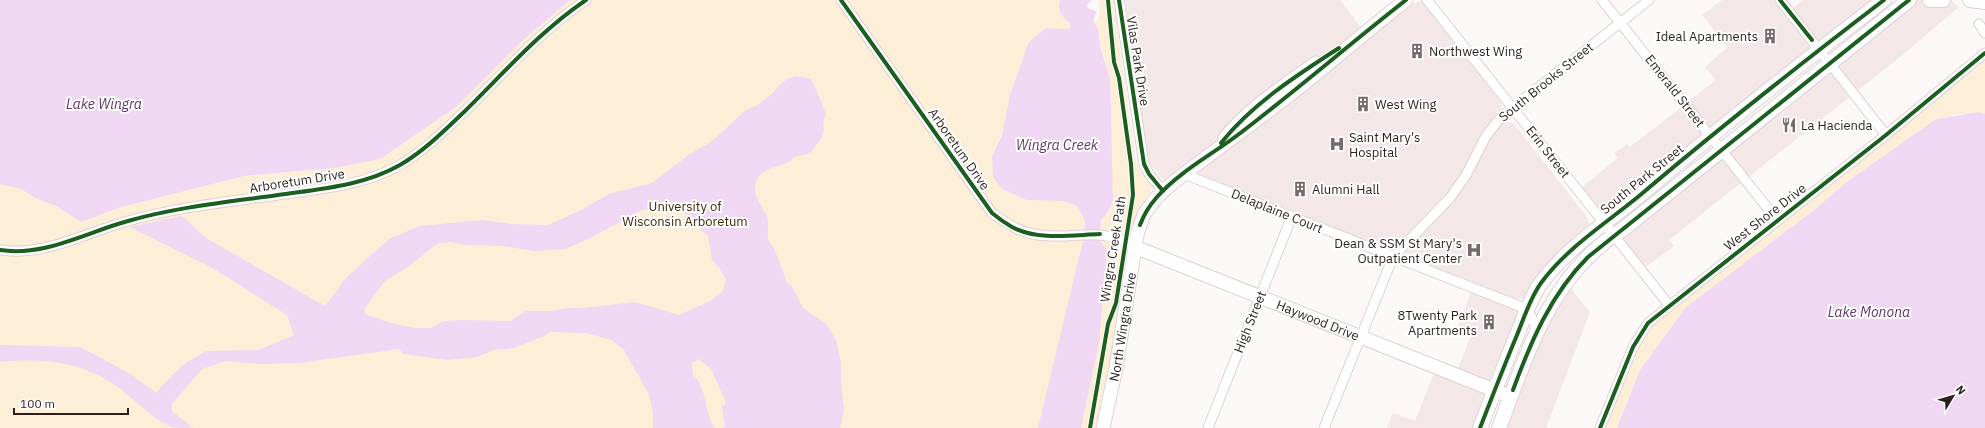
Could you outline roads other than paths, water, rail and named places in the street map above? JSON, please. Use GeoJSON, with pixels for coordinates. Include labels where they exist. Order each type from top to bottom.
{"type":"FeatureCollection","features":[{"type":"Feature","properties":{"kind":"main road","name":"South Park Street"},"geometry":{"type":"LineString","coordinates":[[1480,428],[1526,311],[1540,284],[1560,260],[1604,222],[1884,0]]}},
{"type":"Feature","properties":{"kind":"main road","name":"South Park Street"},"geometry":{"type":"LineString","coordinates":[[1499,428],[1537,331],[1557,294],[1571,274],[1588,256],[1909,0]]}},
{"type":"Feature","properties":{"kind":"main road"},"geometry":{"type":"LineString","coordinates":[[1930,0],[1943,0]]}},
{"type":"Feature","properties":{"kind":"main road"},"geometry":{"type":"LineString","coordinates":[[1970,0],[1985,2]]}},
{"type":"Feature","properties":{"kind":"street","name":"Arboretum Drive"},"geometry":{"type":"LineString","coordinates":[[0,250],[25,251],[49,247],[127,221],[151,215],[338,187],[371,177],[399,165],[421,150],[453,122],[546,32],[570,11],[586,0]]}},
{"type":"Feature","properties":{"kind":"street","name":"Arboretum Drive"},"geometry":{"type":"LineString","coordinates":[[841,0],[992,213],[1013,228],[1033,234],[1052,236],[1103,234],[1130,244]]}},
{"type":"Feature","properties":{"kind":"street","name":"Vilas Park Drive"},"geometry":{"type":"LineString","coordinates":[[1119,0],[1144,164],[1149,174],[1163,191]]}},
{"type":"Feature","properties":{"kind":"street","name":"North Wingra Drive"},"geometry":{"type":"LineString","coordinates":[[1103,428],[1116,368],[1130,244],[1140,226],[1144,214],[1163,191],[1217,148],[1233,128],[1263,101],[1326,56],[1350,44],[1406,0]]}},
{"type":"Feature","properties":{"kind":"street","name":"Erin Street"},"geometry":{"type":"LineString","coordinates":[[1427,0],[1669,305]]}},
{"type":"Feature","properties":{"kind":"street","name":"Emerald Street"},"geometry":{"type":"LineString","coordinates":[[1602,0],[1777,220]]}},
{"type":"Feature","properties":{"kind":"street","name":"South Brooks Street"},"geometry":{"type":"LineString","coordinates":[[1324,428],[1393,257],[1446,203],[1466,175],[1486,136],[1501,117],[1649,0]]}},
{"type":"Feature","properties":{"kind":"street"},"geometry":{"type":"LineString","coordinates":[[1780,0],[1886,134]]}},
{"type":"Feature","properties":{"kind":"street"},"geometry":{"type":"LineString","coordinates":[[1979,24],[1985,33]]}},
{"type":"Feature","properties":{"kind":"street","name":"West Shore Drive"},"geometry":{"type":"LineString","coordinates":[[1600,428],[1632,347],[1648,323],[1985,54]]}},
{"type":"Feature","properties":{"kind":"street","name":"Delaplaine Court"},"geometry":{"type":"LineString","coordinates":[[1184,174],[1519,306],[1526,311]]}},
{"type":"Feature","properties":{"kind":"street","name":"High Street"},"geometry":{"type":"LineString","coordinates":[[1208,428],[1292,216]]}},
{"type":"Feature","properties":{"kind":"street","name":"Haywood Drive"},"geometry":{"type":"LineString","coordinates":[[1130,244],[1260,298],[1511,397]]}},
{"type":"Feature","properties":{"kind":"street"},"geometry":{"type":"LineString","coordinates":[[1526,311],[1537,331]]}},
{"type":"Feature","properties":{"kind":"water","name":"Lake Wingra"},"geometry":{"type":"Polygon","coordinates":[[[0,0],[570,0],[522,41],[456,107],[380,159],[334,168],[244,176],[118,208],[81,222],[56,206],[37,199],[21,189],[0,184],[0,0]]]}},
{"type":"Feature","properties":{"kind":"water","name":"Wingra Creek"},"geometry":{"type":"Polygon","coordinates":[[[1060,0],[1092,0],[1087,5],[1088,8],[1097,12],[1094,17],[1094,22],[1098,29],[1100,46],[1110,79],[1113,201],[1107,213],[1101,220],[1100,241],[1107,250],[1099,343],[1081,428],[1038,428],[1083,241],[1085,221],[1077,206],[1063,201],[1027,200],[1002,189],[993,177],[992,156],[1002,135],[1011,92],[1029,42],[1046,28],[1070,29],[1070,23],[1065,19],[1060,10],[1060,0]]]}},
{"type":"Feature","properties":{"kind":"water"},"geometry":{"type":"Polygon","coordinates":[[[796,76],[811,79],[826,114],[823,122],[824,129],[821,139],[811,152],[796,156],[787,163],[767,170],[758,178],[755,188],[757,198],[767,217],[769,241],[773,246],[787,283],[791,285],[803,308],[826,324],[836,340],[841,363],[841,382],[844,410],[840,428],[722,428],[725,426],[722,406],[725,405],[725,400],[711,369],[699,359],[692,363],[693,375],[701,386],[711,422],[715,428],[653,428],[653,412],[649,394],[624,350],[612,340],[586,333],[550,332],[544,336],[514,348],[494,350],[477,357],[447,360],[404,354],[399,349],[299,363],[260,364],[226,361],[202,369],[172,404],[172,411],[193,428],[172,427],[164,423],[149,413],[115,385],[102,377],[74,366],[45,361],[0,362],[0,345],[80,347],[129,373],[156,393],[171,376],[187,362],[206,351],[259,350],[294,335],[287,315],[211,267],[129,227],[182,216],[206,238],[325,306],[347,277],[389,239],[420,226],[482,220],[511,224],[548,225],[579,211],[609,194],[652,183],[690,154],[711,142],[746,110],[756,106],[789,78],[796,76]],[[671,206],[657,212],[650,209],[642,210],[588,239],[565,249],[534,251],[504,246],[465,245],[451,242],[438,243],[409,266],[385,281],[364,309],[367,315],[395,324],[414,328],[431,328],[444,321],[510,321],[526,311],[552,311],[567,308],[583,308],[635,302],[679,315],[710,301],[723,291],[726,280],[720,269],[712,260],[708,236],[701,231],[700,226],[688,218],[679,206],[671,206]]]}},
{"type":"Feature","properties":{"kind":"water","name":"Lake Monona"},"geometry":{"type":"Polygon","coordinates":[[[1979,112],[1985,114],[1985,428],[1617,428],[1640,370],[1685,308],[1814,210],[1848,181],[1936,119],[1979,112]]]}},
{"type":"Feature","properties":{"kind":"place","name":"Ideal Apartments"},"geometry":{"type":"Point","coordinates":[1770,36]}},
{"type":"Feature","properties":{"kind":"place","name":"Northwest Wing"},"geometry":{"type":"Point","coordinates":[1417,51]}},
{"type":"Feature","properties":{"kind":"place","name":"West Wing"},"geometry":{"type":"Point","coordinates":[1363,104]}},
{"type":"Feature","properties":{"kind":"place","name":"La Hacienda"},"geometry":{"type":"Point","coordinates":[1789,125]}},
{"type":"Feature","properties":{"kind":"place","name":"Saint Mary's Hospital"},"geometry":{"type":"Point","coordinates":[1337,144]}},
{"type":"Feature","properties":{"kind":"place","name":"Alumni Hall"},"geometry":{"type":"Point","coordinates":[1300,189]}},
{"type":"Feature","properties":{"kind":"place","name":"Dean & SSM St Mary's Outpatient Center"},"geometry":{"type":"Point","coordinates":[1474,250]}},
{"type":"Feature","properties":{"kind":"place","name":"8Twenty Park Apartments"},"geometry":{"type":"Point","coordinates":[1489,322]}},
{"type":"Feature","properties":{"kind":"park label","name":"University of Wisconsin Arboretum"},"geometry":{"type":"Point","coordinates":[685,214]}}]}
